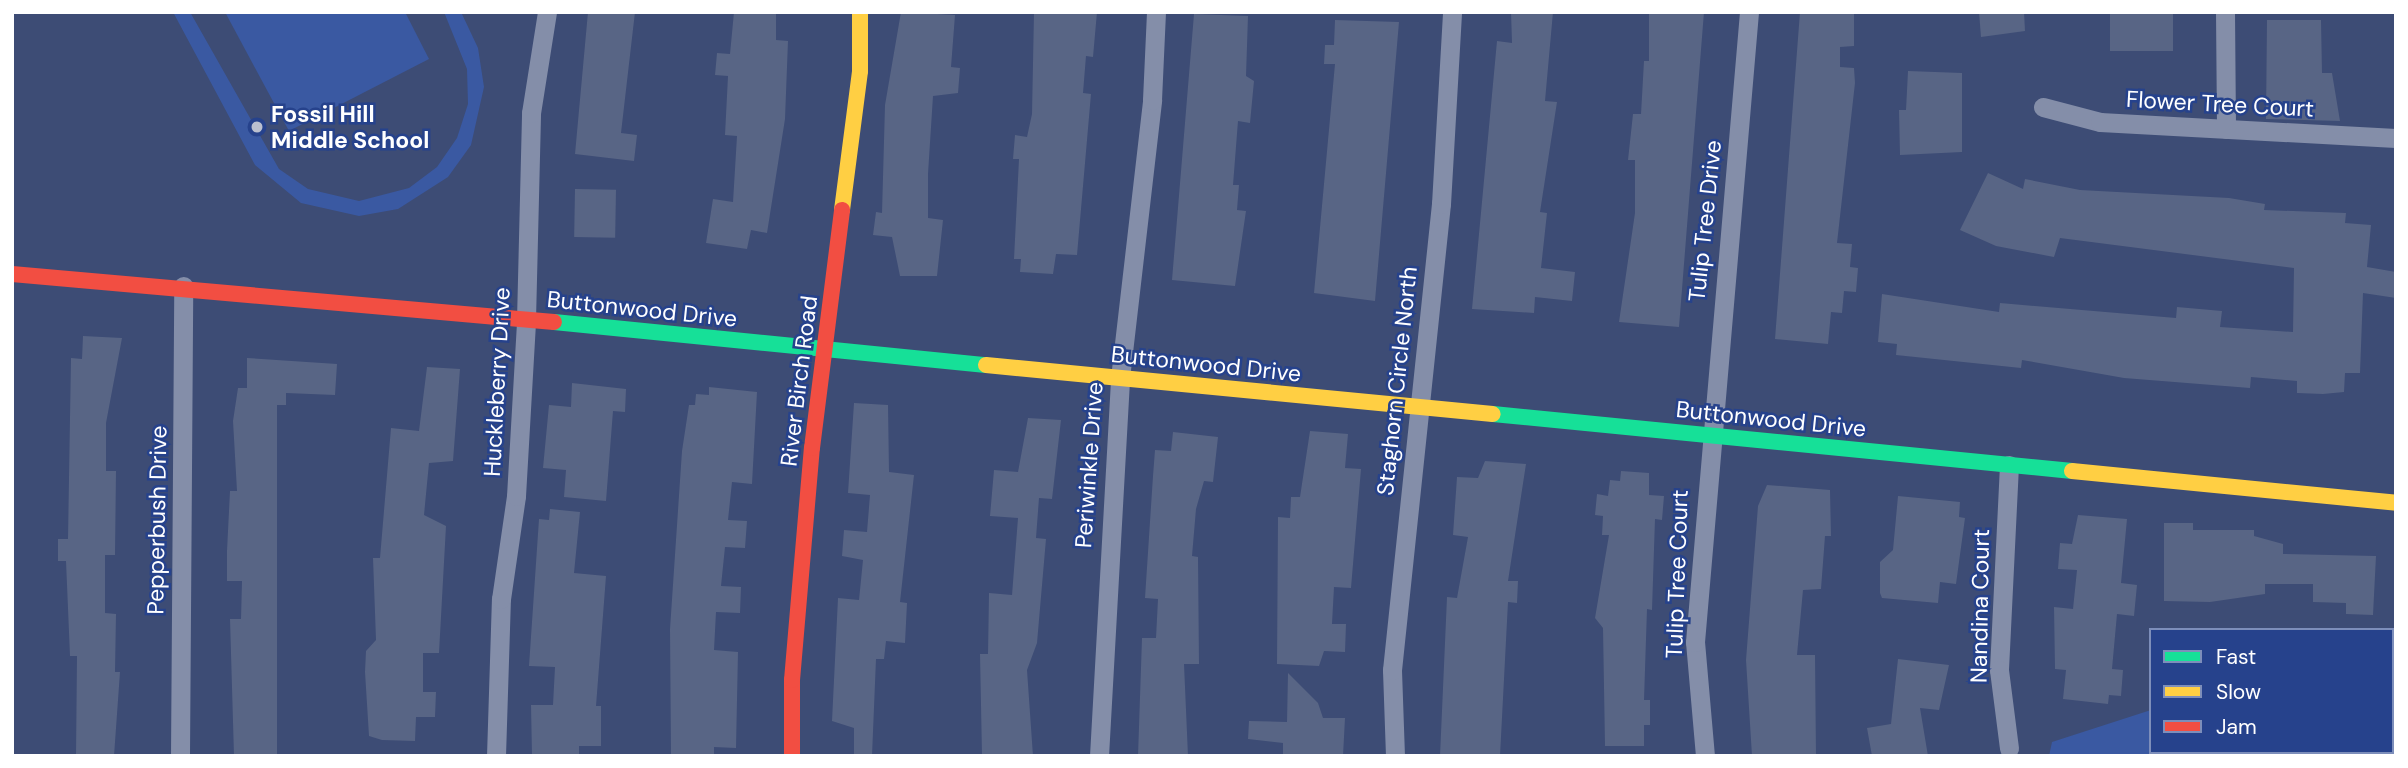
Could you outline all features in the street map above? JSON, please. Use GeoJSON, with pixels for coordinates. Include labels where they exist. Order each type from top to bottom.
{"type":"FeatureCollection","features":[{"type":"Feature","properties":{"kind":"street","name":"Huckleberry Drive"},"geometry":{"type":"LineString","coordinates":[[496,756],[501,599],[516,496],[526,320],[531,113],[547,12]]}},
{"type":"Feature","properties":{"kind":"street","name":"River Birch Road"},"geometry":{"type":"LineString","coordinates":[[792,756],[792,680],[826,350],[860,71],[860,12]]}},
{"type":"Feature","properties":{"kind":"street","name":"Periwinkle Drive"},"geometry":{"type":"LineString","coordinates":[[1099,756],[1120,378],[1152,100],[1156,12]]}},
{"type":"Feature","properties":{"kind":"street","name":"Staghorn Circle North"},"geometry":{"type":"LineString","coordinates":[[1395,756],[1392,670],[1417,407],[1441,204],[1452,12]]}},
{"type":"Feature","properties":{"kind":"street","name":"Tulip Tree Drive"},"geometry":{"type":"LineString","coordinates":[[1708,436],[1749,12]]}},
{"type":"Feature","properties":{"kind":"street"},"geometry":{"type":"LineString","coordinates":[[2225,12],[2226,129]]}},
{"type":"Feature","properties":{"kind":"street","name":"Flower Tree Court"},"geometry":{"type":"LineString","coordinates":[[2043,107],[2100,122],[2396,138]]}},
{"type":"Feature","properties":{"kind":"street","name":"Buttonwood Drive"},"geometry":{"type":"LineString","coordinates":[[12,274],[183,286],[2396,503]]}},
{"type":"Feature","properties":{"kind":"street","name":"Pepperbush Drive"},"geometry":{"type":"LineString","coordinates":[[180,756],[183,286]]}},
{"type":"Feature","properties":{"kind":"street","name":"Tulip Tree Court"},"geometry":{"type":"LineString","coordinates":[[1705,756],[1695,642],[1708,436]]}},
{"type":"Feature","properties":{"kind":"street","name":"Nandina Court"},"geometry":{"type":"LineString","coordinates":[[2009,465],[2000,670],[2009,748]]}},
{"type":"Feature","properties":{"kind":"shaded area"},"geometry":{"type":"Polygon","coordinates":[[[173,12],[190,12],[279,169],[308,189],[359,201],[409,188],[437,167],[457,138],[468,104],[467,69],[444,12],[461,12],[478,48],[484,87],[471,145],[448,177],[398,209],[359,216],[301,203],[255,165],[173,12]]]}},
{"type":"Feature","properties":{"kind":"shaded area"},"geometry":{"type":"Polygon","coordinates":[[[225,12],[405,12],[429,59],[289,131],[225,12]]]}},
{"type":"Feature","properties":{"kind":"shaded area"},"geometry":{"type":"Polygon","coordinates":[[[2149,711],[2149,754],[2394,754],[2394,724],[2396,756],[2049,756],[2052,742],[2149,711]]]}},
{"type":"Feature","properties":{"kind":"building"},"geometry":{"type":"Polygon","coordinates":[[[588,12],[635,12],[621,133],[637,135],[634,161],[575,154],[588,12]]]}},
{"type":"Feature","properties":{"kind":"building"},"geometry":{"type":"Polygon","coordinates":[[[734,12],[776,12],[776,40],[788,41],[785,119],[767,233],[751,230],[747,249],[706,243],[713,199],[733,202],[737,136],[725,135],[728,76],[715,75],[717,53],[730,54],[734,12]]]}},
{"type":"Feature","properties":{"kind":"building"},"geometry":{"type":"Polygon","coordinates":[[[901,12],[955,15],[951,67],[960,68],[958,93],[933,96],[928,218],[943,220],[937,276],[900,276],[892,237],[873,235],[876,212],[882,213],[885,105],[901,12]]]}},
{"type":"Feature","properties":{"kind":"building"},"geometry":{"type":"Polygon","coordinates":[[[1034,12],[1097,12],[1093,57],[1086,56],[1083,93],[1091,94],[1077,255],[1056,254],[1053,274],[1020,272],[1021,259],[1014,259],[1019,159],[1013,159],[1015,135],[1027,137],[1032,114],[1034,12]]]}},
{"type":"Feature","properties":{"kind":"building"},"geometry":{"type":"Polygon","coordinates":[[[1511,12],[1553,12],[1545,101],[1557,102],[1540,212],[1547,213],[1541,268],[1575,272],[1572,301],[1535,297],[1534,313],[1472,309],[1497,41],[1512,43],[1511,12]]]}},
{"type":"Feature","properties":{"kind":"building"},"geometry":{"type":"Polygon","coordinates":[[[1649,12],[1704,12],[1679,327],[1619,322],[1635,213],[1635,160],[1628,160],[1633,114],[1641,114],[1644,61],[1649,61],[1649,12]]]}},
{"type":"Feature","properties":{"kind":"building"},"geometry":{"type":"Polygon","coordinates":[[[1800,12],[1854,12],[1854,46],[1840,47],[1840,67],[1854,68],[1855,83],[1837,243],[1852,244],[1850,267],[1858,268],[1856,292],[1844,291],[1842,313],[1831,312],[1828,344],[1775,339],[1800,12]]]}},
{"type":"Feature","properties":{"kind":"building"},"geometry":{"type":"Polygon","coordinates":[[[1979,12],[2024,12],[2025,31],[1981,37],[1979,12]]]}},
{"type":"Feature","properties":{"kind":"building"},"geometry":{"type":"Polygon","coordinates":[[[2110,12],[2173,12],[2173,51],[2110,51],[2110,12]]]}},
{"type":"Feature","properties":{"kind":"building"},"geometry":{"type":"Polygon","coordinates":[[[1194,14],[1248,16],[1246,76],[1254,81],[1250,123],[1238,121],[1233,185],[1239,185],[1237,210],[1246,211],[1235,286],[1172,280],[1194,14]]]}},
{"type":"Feature","properties":{"kind":"building"},"geometry":{"type":"Polygon","coordinates":[[[1335,20],[1399,22],[1375,301],[1314,293],[1335,64],[1324,64],[1325,45],[1334,45],[1335,20]]]}},
{"type":"Feature","properties":{"kind":"building"},"geometry":{"type":"Polygon","coordinates":[[[2267,20],[2321,20],[2322,73],[2332,73],[2340,121],[2266,119],[2267,20]]]}},
{"type":"Feature","properties":{"kind":"building"},"geometry":{"type":"Polygon","coordinates":[[[1908,71],[1962,73],[1962,152],[1900,155],[1899,110],[1906,110],[1908,71]]]}},
{"type":"Feature","properties":{"kind":"building"},"geometry":{"type":"Polygon","coordinates":[[[1988,173],[2023,189],[2025,179],[2080,190],[2229,198],[2265,204],[2264,210],[2346,213],[2345,223],[2371,225],[2367,267],[2396,272],[2396,298],[2363,293],[2360,373],[2345,373],[2344,392],[2297,393],[2297,381],[2251,377],[2250,388],[2124,378],[2022,360],[2021,368],[1896,355],[1897,344],[1878,342],[1882,294],[1999,312],[2000,303],[2176,318],[2177,307],[2222,311],[2220,327],[2293,332],[2294,268],[2060,238],[2054,257],[1996,246],[1960,230],[1988,173]]]}},
{"type":"Feature","properties":{"kind":"building"},"geometry":{"type":"Polygon","coordinates":[[[575,189],[616,190],[615,238],[574,237],[575,189]]]}},
{"type":"Feature","properties":{"kind":"building"},"geometry":{"type":"Polygon","coordinates":[[[83,336],[122,338],[106,423],[106,471],[116,471],[115,555],[105,555],[105,613],[116,614],[115,672],[120,672],[114,756],[76,756],[77,656],[70,656],[66,561],[58,561],[58,539],[68,539],[71,358],[82,359],[83,336]]]}},
{"type":"Feature","properties":{"kind":"building"},"geometry":{"type":"Polygon","coordinates":[[[247,358],[337,364],[335,395],[286,393],[286,405],[277,405],[277,756],[234,756],[230,619],[241,619],[242,581],[227,581],[227,551],[230,491],[237,491],[233,421],[238,388],[247,388],[247,358]]]}},
{"type":"Feature","properties":{"kind":"building"},"geometry":{"type":"Polygon","coordinates":[[[427,367],[460,369],[453,461],[429,463],[424,515],[446,526],[439,653],[423,653],[423,692],[436,692],[435,717],[416,717],[415,741],[382,740],[369,736],[365,672],[366,651],[376,640],[373,558],[380,558],[391,428],[419,431],[427,367]]]}},
{"type":"Feature","properties":{"kind":"building"},"geometry":{"type":"Polygon","coordinates":[[[572,383],[626,389],[625,412],[613,411],[606,501],[564,497],[566,470],[543,468],[549,405],[571,407],[572,383]]]}},
{"type":"Feature","properties":{"kind":"building"},"geometry":{"type":"Polygon","coordinates":[[[709,387],[757,392],[752,484],[732,482],[728,520],[747,521],[745,548],[725,547],[721,586],[741,587],[740,613],[716,612],[714,650],[738,652],[736,748],[714,747],[714,756],[671,756],[670,629],[682,451],[689,405],[695,405],[696,394],[709,395],[709,387]]]}},
{"type":"Feature","properties":{"kind":"building"},"geometry":{"type":"Polygon","coordinates":[[[854,403],[888,405],[889,472],[914,475],[900,602],[907,603],[905,643],[886,641],[884,659],[876,659],[872,756],[854,756],[854,728],[832,721],[838,598],[859,600],[863,560],[842,556],[844,530],[867,532],[870,495],[848,493],[854,403]]]}},
{"type":"Feature","properties":{"kind":"building"},"geometry":{"type":"Polygon","coordinates":[[[1028,418],[1061,420],[1052,499],[1039,498],[1036,538],[1046,539],[1037,643],[1027,670],[1033,756],[982,756],[980,654],[988,654],[989,593],[1012,595],[1018,518],[990,516],[994,470],[1018,472],[1028,418]]]}},
{"type":"Feature","properties":{"kind":"building"},"geometry":{"type":"Polygon","coordinates":[[[1310,431],[1348,434],[1345,468],[1361,469],[1351,588],[1334,587],[1332,624],[1346,624],[1345,652],[1324,651],[1319,666],[1277,664],[1278,517],[1290,518],[1291,497],[1300,497],[1310,431]]]}},
{"type":"Feature","properties":{"kind":"building"},"geometry":{"type":"Polygon","coordinates":[[[1173,432],[1218,437],[1213,482],[1204,481],[1196,509],[1192,556],[1198,557],[1199,664],[1184,664],[1188,756],[1138,756],[1142,638],[1156,638],[1158,599],[1145,598],[1155,450],[1171,451],[1173,432]]]}},
{"type":"Feature","properties":{"kind":"building"},"geometry":{"type":"Polygon","coordinates":[[[1485,461],[1526,464],[1508,581],[1518,581],[1517,603],[1508,602],[1500,756],[1440,756],[1447,597],[1457,598],[1468,537],[1453,535],[1457,477],[1478,478],[1485,461]]]}},
{"type":"Feature","properties":{"kind":"building"},"geometry":{"type":"Polygon","coordinates":[[[1621,471],[1649,473],[1649,495],[1664,496],[1662,520],[1655,519],[1652,610],[1647,609],[1644,700],[1650,700],[1650,725],[1644,725],[1644,746],[1605,746],[1603,628],[1595,618],[1609,535],[1602,535],[1603,516],[1595,515],[1597,494],[1608,496],[1610,480],[1620,481],[1621,471]]]}},
{"type":"Feature","properties":{"kind":"building"},"geometry":{"type":"Polygon","coordinates":[[[1767,485],[1830,490],[1831,536],[1825,536],[1821,589],[1803,590],[1797,655],[1815,655],[1816,756],[1752,756],[1746,660],[1758,506],[1767,485]]]}},
{"type":"Feature","properties":{"kind":"building"},"geometry":{"type":"Polygon","coordinates":[[[1898,496],[1960,502],[1959,517],[1965,518],[1956,584],[1940,582],[1938,603],[1882,598],[1880,593],[1880,562],[1893,550],[1898,496]]]}},
{"type":"Feature","properties":{"kind":"building"},"geometry":{"type":"Polygon","coordinates":[[[550,509],[580,512],[574,573],[606,576],[596,706],[601,706],[601,746],[579,746],[579,756],[532,756],[531,705],[553,705],[555,667],[529,666],[539,519],[549,520],[550,509]]]}},
{"type":"Feature","properties":{"kind":"building"},"geometry":{"type":"Polygon","coordinates":[[[2078,515],[2127,519],[2121,583],[2137,585],[2134,616],[2117,614],[2112,669],[2123,670],[2121,696],[2109,695],[2108,704],[2063,699],[2066,670],[2055,669],[2054,607],[2073,609],[2077,570],[2058,569],[2060,543],[2072,544],[2078,515]]]}},
{"type":"Feature","properties":{"kind":"building"},"geometry":{"type":"Polygon","coordinates":[[[2164,523],[2193,523],[2193,530],[2254,530],[2254,536],[2283,544],[2283,554],[2376,556],[2373,615],[2346,614],[2346,603],[2313,602],[2313,584],[2265,584],[2265,594],[2210,602],[2164,601],[2164,523]]]}},
{"type":"Feature","properties":{"kind":"building"},"geometry":{"type":"Polygon","coordinates":[[[1898,659],[1949,665],[1939,710],[1920,708],[1928,756],[1872,756],[1867,728],[1891,724],[1898,659]]]}},
{"type":"Feature","properties":{"kind":"building"},"geometry":{"type":"Polygon","coordinates":[[[1288,673],[1318,703],[1323,718],[1345,718],[1343,756],[1283,756],[1283,743],[1248,739],[1249,721],[1287,722],[1288,673]]]}},
{"type":"Feature","properties":{"kind":"waterway"},"geometry":{"type":"LineString","coordinates":[[2225,756],[2230,754]]}},
{"type":"Feature","properties":{"kind":"waterway"},"geometry":{"type":"LineString","coordinates":[[2378,754],[2396,755]]}},
{"type":"Feature","properties":{"kind":"traffic: fast"},"geometry":{"type":"LineString","coordinates":[[554,322],[986,365]]}},
{"type":"Feature","properties":{"kind":"traffic: fast"},"geometry":{"type":"LineString","coordinates":[[1493,414],[2072,471]]}},
{"type":"Feature","properties":{"kind":"traffic: slow"},"geometry":{"type":"LineString","coordinates":[[842,210],[860,71],[860,12]]}},
{"type":"Feature","properties":{"kind":"traffic: slow"},"geometry":{"type":"LineString","coordinates":[[986,365],[1493,414]]}},
{"type":"Feature","properties":{"kind":"traffic: slow"},"geometry":{"type":"LineString","coordinates":[[2072,471],[2396,503]]}},
{"type":"Feature","properties":{"kind":"traffic: jam"},"geometry":{"type":"LineString","coordinates":[[792,756],[792,680],[812,448],[842,210]]}},
{"type":"Feature","properties":{"kind":"traffic: jam"},"geometry":{"type":"LineString","coordinates":[[12,274],[554,322]]}},
{"type":"Feature","properties":{"kind":"place","name":"Fossil Hill Middle School"},"geometry":{"type":"Point","coordinates":[257,127]}}]}
